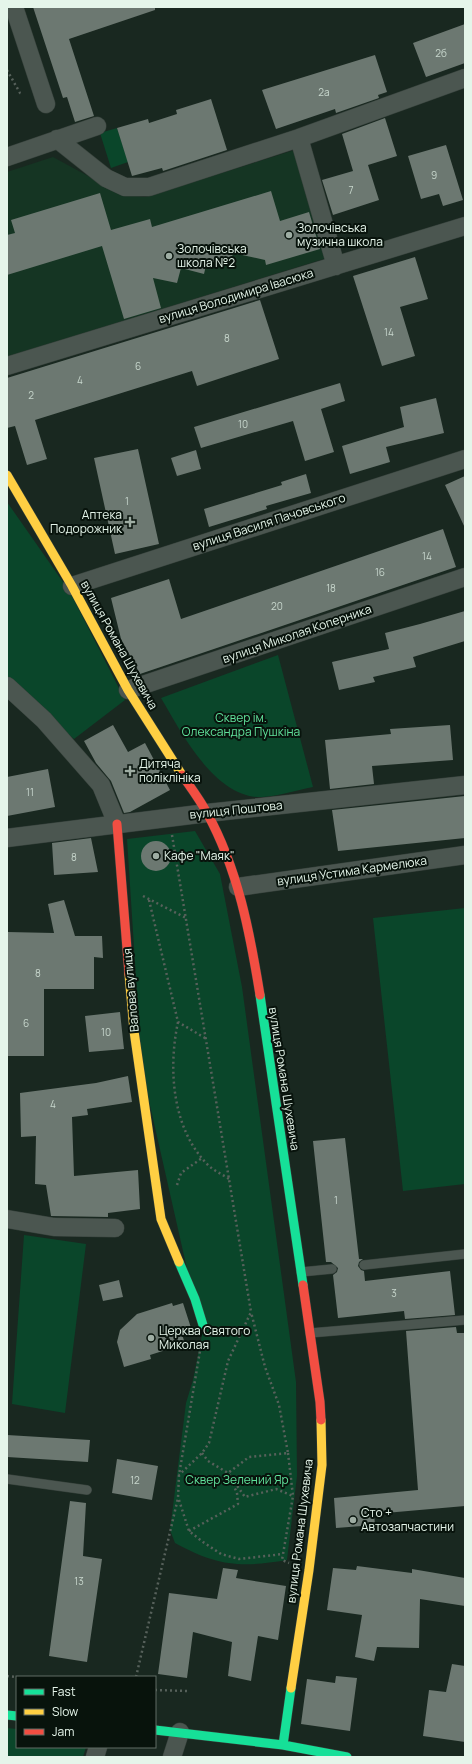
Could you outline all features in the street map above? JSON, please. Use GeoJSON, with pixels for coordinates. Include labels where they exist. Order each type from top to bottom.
{"type":"FeatureCollection","features":[{"type":"Feature","properties":{"kind":"street"},"geometry":{"type":"LineString","coordinates":[[14,7],[46,104]]}},
{"type":"Feature","properties":{"kind":"street"},"geometry":{"type":"LineString","coordinates":[[57,140],[106,178],[125,187],[149,187],[299,138],[465,78]]}},
{"type":"Feature","properties":{"kind":"street"},"geometry":{"type":"LineString","coordinates":[[7,157],[96,126]]}},
{"type":"Feature","properties":{"kind":"street"},"geometry":{"type":"LineString","coordinates":[[299,138],[336,266]]}},
{"type":"Feature","properties":{"kind":"street","name":"вулиця Володимира Івасюка"},"geometry":{"type":"LineString","coordinates":[[7,366],[465,226]]}},
{"type":"Feature","properties":{"kind":"street","name":"вулиця Василя Пачовського"},"geometry":{"type":"LineString","coordinates":[[72,586],[465,459]]}},
{"type":"Feature","properties":{"kind":"street","name":"вулиця Романа Шухевича"},"geometry":{"type":"LineString","coordinates":[[7,475],[72,586],[128,690],[207,812],[222,844],[238,887],[255,964],[320,1402],[322,1465],[309,1570],[283,1745]]}},
{"type":"Feature","properties":{"kind":"street","name":"вулиця Миколая Коперника"},"geometry":{"type":"LineString","coordinates":[[128,690],[465,577]]}},
{"type":"Feature","properties":{"kind":"street","name":"Валова вулиця"},"geometry":{"type":"LineString","coordinates":[[7,686],[44,720],[101,784],[117,824],[134,1031],[161,1219],[195,1299],[203,1325]]}},
{"type":"Feature","properties":{"kind":"street","name":"вулиця Поштова"},"geometry":{"type":"LineString","coordinates":[[7,838],[207,812],[465,785]]}},
{"type":"Feature","properties":{"kind":"street","name":"вулиця Устима Кармелюка"},"geometry":{"type":"LineString","coordinates":[[238,887],[465,855]]}},
{"type":"Feature","properties":{"kind":"street"},"geometry":{"type":"LineString","coordinates":[[7,1219],[54,1227],[115,1228]]}},
{"type":"Feature","properties":{"kind":"street"},"geometry":{"type":"LineString","coordinates":[[156,1730],[283,1745],[314,1754],[347,1757]]}},
{"type":"Feature","properties":{"kind":"street"},"geometry":{"type":"LineString","coordinates":[[172,1757],[180,1732]]}},
{"type":"Feature","properties":{"kind":"lane"},"geometry":{"type":"LineString","coordinates":[[364,1265],[465,1254]]}},
{"type":"Feature","properties":{"kind":"lane"},"geometry":{"type":"LineString","coordinates":[[301,1272],[332,1269]]}},
{"type":"Feature","properties":{"kind":"lane"},"geometry":{"type":"LineString","coordinates":[[310,1333],[465,1320]]}},
{"type":"Feature","properties":{"kind":"lane"},"geometry":{"type":"LineString","coordinates":[[7,1479],[87,1490]]}},
{"type":"Feature","properties":{"kind":"path"},"geometry":{"type":"LineString","coordinates":[[168,818],[176,854],[187,919],[205,1038],[251,1312],[265,1367],[279,1405],[288,1453],[293,1496],[282,1560],[309,1570]]}},
{"type":"Feature","properties":{"kind":"path"},"geometry":{"type":"LineString","coordinates":[[123,886],[187,919]]}},
{"type":"Feature","properties":{"kind":"path"},"geometry":{"type":"LineString","coordinates":[[149,900],[178,1022],[173,1044],[172,1067],[178,1107],[186,1131],[200,1155],[209,1166],[229,1179]]}},
{"type":"Feature","properties":{"kind":"path"},"geometry":{"type":"LineString","coordinates":[[178,1022],[205,1038]]}},
{"type":"Feature","properties":{"kind":"path"},"geometry":{"type":"LineString","coordinates":[[179,1475],[202,1453],[209,1443],[228,1361],[251,1312]]}},
{"type":"Feature","properties":{"kind":"path"},"geometry":{"type":"LineString","coordinates":[[136,1676],[178,1498],[179,1475],[201,1352],[203,1325]]}},
{"type":"Feature","properties":{"kind":"path"},"geometry":{"type":"LineString","coordinates":[[202,1453],[208,1462],[228,1472],[245,1497],[276,1489],[293,1496]]}},
{"type":"Feature","properties":{"kind":"path"},"geometry":{"type":"LineString","coordinates":[[228,1472],[249,1457],[288,1453]]}},
{"type":"Feature","properties":{"kind":"path"},"geometry":{"type":"LineString","coordinates":[[189,1531],[238,1504],[237,1493],[228,1472]]}},
{"type":"Feature","properties":{"kind":"path"},"geometry":{"type":"LineString","coordinates":[[178,1498],[189,1531],[221,1554],[239,1559],[283,1554]]}},
{"type":"Feature","properties":{"kind":"path"},"geometry":{"type":"LineString","coordinates":[[156,1690],[187,1691]]}},
{"type":"Feature","properties":{"kind":"shaded area"},"geometry":{"type":"Polygon","coordinates":[[[298,149],[330,257],[7,357],[7,172],[53,157],[121,194],[145,197],[298,149]]]}},
{"type":"Feature","properties":{"kind":"green space"},"geometry":{"type":"Polygon","coordinates":[[[117,128],[128,162],[111,168],[100,133],[117,128]]]}},
{"type":"Feature","properties":{"kind":"green space"},"geometry":{"type":"Polygon","coordinates":[[[7,502],[70,592],[125,700],[74,739],[7,682],[7,502]]]}},
{"type":"Feature","properties":{"kind":"green space","name":"Сквер ім. Олександра Пушкіна"},"geometry":{"type":"Polygon","coordinates":[[[278,655],[313,787],[262,797],[245,795],[229,787],[215,776],[201,761],[189,745],[161,698],[278,655]]]}},
{"type":"Feature","properties":{"kind":"green space","name":"Сквер Зелений Яр"},"geometry":{"type":"Polygon","coordinates":[[[195,831],[220,874],[242,987],[296,1382],[297,1476],[287,1560],[270,1563],[242,1564],[217,1561],[190,1551],[175,1543],[170,1530],[186,1403],[193,1380],[202,1335],[142,1070],[127,839],[195,831]]]}},
{"type":"Feature","properties":{"kind":"green space"},"geometry":{"type":"Polygon","coordinates":[[[465,908],[465,1184],[403,1191],[373,918],[465,908]]]}},
{"type":"Feature","properties":{"kind":"green space"},"geometry":{"type":"Polygon","coordinates":[[[24,1235],[86,1244],[65,1413],[12,1404],[24,1235]]]}},
{"type":"Feature","properties":{"kind":"green space"},"geometry":{"type":"Polygon","coordinates":[[[7,1728],[16,1729],[16,1748],[86,1748],[83,1757],[7,1757],[7,1728]]]}},
{"type":"Feature","properties":{"kind":"building"},"geometry":{"type":"Polygon","coordinates":[[[33,7],[155,7],[155,10],[69,39],[94,116],[75,122],[67,97],[63,98],[33,7]]]}},
{"type":"Feature","properties":{"kind":"building"},"geometry":{"type":"Polygon","coordinates":[[[465,24],[465,63],[426,77],[413,43],[465,24]]]}},
{"type":"Feature","properties":{"kind":"building"},"geometry":{"type":"Polygon","coordinates":[[[375,55],[387,92],[378,95],[379,98],[336,113],[335,109],[276,129],[262,90],[375,55]]]}},
{"type":"Feature","properties":{"kind":"building"},"geometry":{"type":"Polygon","coordinates":[[[211,99],[227,150],[163,171],[162,168],[132,176],[117,128],[148,119],[149,123],[177,114],[176,110],[211,99]]]}},
{"type":"Feature","properties":{"kind":"building"},"geometry":{"type":"Polygon","coordinates":[[[385,118],[397,156],[368,165],[379,200],[333,215],[322,180],[353,171],[342,134],[385,118]]]}},
{"type":"Feature","properties":{"kind":"building"},"geometry":{"type":"Polygon","coordinates":[[[446,145],[463,200],[443,206],[439,194],[421,199],[408,156],[446,145]]]}},
{"type":"Feature","properties":{"kind":"building","name":"Золочівська школа №2"},"geometry":{"type":"Polygon","coordinates":[[[271,191],[280,221],[309,212],[320,249],[266,265],[265,260],[233,253],[230,266],[207,261],[204,274],[181,268],[177,283],[153,278],[161,308],[124,319],[102,246],[7,275],[7,235],[15,233],[11,220],[100,193],[111,230],[150,219],[152,227],[271,191]]]}},
{"type":"Feature","properties":{"kind":"building"},"geometry":{"type":"Polygon","coordinates":[[[415,257],[428,299],[400,307],[415,356],[382,366],[353,276],[415,257]]]}},
{"type":"Feature","properties":{"kind":"building"},"geometry":{"type":"Polygon","coordinates":[[[260,300],[279,359],[197,386],[192,371],[35,420],[47,459],[27,465],[15,426],[7,428],[7,378],[260,300]]]}},
{"type":"Feature","properties":{"kind":"building"},"geometry":{"type":"Polygon","coordinates":[[[340,383],[345,401],[321,409],[334,452],[305,461],[293,421],[201,448],[194,427],[340,383]]]}},
{"type":"Feature","properties":{"kind":"building"},"geometry":{"type":"Polygon","coordinates":[[[436,398],[444,433],[386,447],[390,462],[350,474],[342,446],[404,427],[400,407],[436,398]]]}},
{"type":"Feature","properties":{"kind":"building"},"geometry":{"type":"Polygon","coordinates":[[[138,449],[159,544],[115,554],[94,458],[138,449]]]}},
{"type":"Feature","properties":{"kind":"building"},"geometry":{"type":"Polygon","coordinates":[[[196,450],[201,469],[177,476],[171,458],[196,450]]]}},
{"type":"Feature","properties":{"kind":"building"},"geometry":{"type":"Polygon","coordinates":[[[306,474],[311,493],[266,506],[267,509],[209,527],[204,509],[282,485],[281,482],[306,474]]]}},
{"type":"Feature","properties":{"kind":"building"},"geometry":{"type":"Polygon","coordinates":[[[465,476],[465,528],[445,485],[465,476]]]}},
{"type":"Feature","properties":{"kind":"building"},"geometry":{"type":"Polygon","coordinates":[[[443,529],[456,567],[140,674],[121,639],[111,598],[169,579],[181,619],[443,529]]]}},
{"type":"Feature","properties":{"kind":"building"},"geometry":{"type":"Polygon","coordinates":[[[465,611],[465,641],[413,657],[416,667],[373,677],[375,682],[339,690],[332,662],[389,649],[385,633],[465,611]]]}},
{"type":"Feature","properties":{"kind":"building","name":"Дитяча поліклініка"},"geometry":{"type":"Polygon","coordinates":[[[113,725],[128,752],[145,743],[170,790],[130,812],[124,813],[111,781],[96,763],[84,741],[113,725]]]}},
{"type":"Feature","properties":{"kind":"building"},"geometry":{"type":"Polygon","coordinates":[[[450,725],[453,760],[372,766],[374,784],[330,789],[325,740],[391,734],[390,729],[450,725]]]}},
{"type":"Feature","properties":{"kind":"building"},"geometry":{"type":"Polygon","coordinates":[[[48,769],[55,807],[7,816],[7,777],[48,769]]]}},
{"type":"Feature","properties":{"kind":"building"},"geometry":{"type":"Polygon","coordinates":[[[465,796],[465,838],[338,851],[332,810],[465,796]]]}},
{"type":"Feature","properties":{"kind":"building"},"geometry":{"type":"Polygon","coordinates":[[[91,838],[98,872],[54,875],[52,843],[91,838]]]}},
{"type":"Feature","properties":{"kind":"building","name":"Кафе \"Маяк\""},"geometry":{"type":"Polygon","coordinates":[[[156,841],[167,845],[171,856],[167,867],[156,871],[145,867],[141,856],[145,845],[156,841]]]}},
{"type":"Feature","properties":{"kind":"building"},"geometry":{"type":"Polygon","coordinates":[[[64,900],[75,936],[102,936],[103,958],[94,957],[94,989],[44,989],[44,1056],[7,1056],[7,932],[54,933],[48,904],[64,900]]]}},
{"type":"Feature","properties":{"kind":"building"},"geometry":{"type":"Polygon","coordinates":[[[120,1012],[124,1049],[89,1052],[85,1016],[120,1012]]]}},
{"type":"Feature","properties":{"kind":"building"},"geometry":{"type":"Polygon","coordinates":[[[128,1076],[132,1102],[87,1109],[88,1115],[72,1117],[74,1176],[138,1170],[140,1209],[108,1213],[108,1217],[51,1216],[46,1185],[35,1184],[36,1136],[21,1137],[20,1093],[96,1083],[128,1076]]]}},
{"type":"Feature","properties":{"kind":"building"},"geometry":{"type":"Polygon","coordinates":[[[345,1138],[359,1259],[363,1259],[359,1262],[358,1266],[364,1271],[365,1281],[450,1271],[455,1315],[405,1319],[404,1311],[338,1318],[333,1275],[337,1272],[338,1268],[331,1262],[326,1262],[313,1141],[345,1138]]]}},
{"type":"Feature","properties":{"kind":"building"},"geometry":{"type":"Polygon","coordinates":[[[119,1280],[123,1297],[103,1301],[99,1285],[119,1280]]]}},
{"type":"Feature","properties":{"kind":"building","name":"Церква Святого Миколая"},"geometry":{"type":"Polygon","coordinates":[[[172,1303],[173,1306],[183,1303],[192,1331],[182,1334],[185,1344],[150,1355],[151,1359],[124,1367],[117,1342],[120,1330],[137,1314],[172,1303]]]}},
{"type":"Feature","properties":{"kind":"building"},"geometry":{"type":"Polygon","coordinates":[[[456,1327],[457,1333],[465,1333],[465,1506],[374,1514],[375,1525],[336,1528],[334,1498],[418,1490],[406,1331],[456,1327]]]}},
{"type":"Feature","properties":{"kind":"building"},"geometry":{"type":"Polygon","coordinates":[[[7,1435],[90,1440],[88,1462],[7,1457],[7,1435]]]}},
{"type":"Feature","properties":{"kind":"building"},"geometry":{"type":"Polygon","coordinates":[[[117,1459],[158,1466],[152,1500],[112,1493],[117,1459]]]}},
{"type":"Feature","properties":{"kind":"building"},"geometry":{"type":"Polygon","coordinates":[[[70,1501],[86,1503],[83,1556],[102,1559],[87,1662],[49,1656],[70,1501]]]}},
{"type":"Feature","properties":{"kind":"building"},"geometry":{"type":"Polygon","coordinates":[[[357,1566],[412,1573],[412,1569],[465,1578],[465,1606],[420,1599],[419,1648],[377,1647],[374,1661],[355,1657],[362,1615],[327,1610],[333,1568],[356,1570],[357,1566]]]}},
{"type":"Feature","properties":{"kind":"building"},"geometry":{"type":"Polygon","coordinates":[[[223,1568],[238,1570],[236,1578],[286,1586],[278,1640],[258,1636],[251,1681],[228,1676],[232,1642],[193,1632],[187,1678],[158,1674],[169,1593],[217,1599],[223,1568]]]}},
{"type":"Feature","properties":{"kind":"building"},"geometry":{"type":"Polygon","coordinates":[[[452,1664],[465,1666],[465,1742],[423,1736],[429,1690],[446,1692],[452,1664]]]}},
{"type":"Feature","properties":{"kind":"building"},"geometry":{"type":"Polygon","coordinates":[[[336,1676],[357,1678],[350,1731],[301,1724],[307,1679],[335,1683],[336,1676]]]}},
{"type":"Feature","properties":{"kind":"traffic: fast"},"geometry":{"type":"LineString","coordinates":[[260,995],[303,1285]]}},
{"type":"Feature","properties":{"kind":"traffic: fast"},"geometry":{"type":"LineString","coordinates":[[179,1262],[195,1299],[203,1325]]}},
{"type":"Feature","properties":{"kind":"traffic: fast"},"geometry":{"type":"LineString","coordinates":[[283,1745],[291,1688]]}},
{"type":"Feature","properties":{"kind":"traffic: fast"},"geometry":{"type":"LineString","coordinates":[[7,1715],[16,1716]]}},
{"type":"Feature","properties":{"kind":"traffic: fast"},"geometry":{"type":"LineString","coordinates":[[156,1730],[283,1745],[347,1757]]}},
{"type":"Feature","properties":{"kind":"traffic: slow"},"geometry":{"type":"LineString","coordinates":[[7,475],[72,586],[128,690],[182,775]]}},
{"type":"Feature","properties":{"kind":"traffic: slow"},"geometry":{"type":"LineString","coordinates":[[129,974],[134,1031],[161,1219],[179,1262]]}},
{"type":"Feature","properties":{"kind":"traffic: slow"},"geometry":{"type":"LineString","coordinates":[[291,1688],[309,1570],[322,1465],[321,1420]]}},
{"type":"Feature","properties":{"kind":"traffic: jam"},"geometry":{"type":"LineString","coordinates":[[182,775],[207,813],[227,856],[235,879],[247,925],[260,995]]}},
{"type":"Feature","properties":{"kind":"traffic: jam"},"geometry":{"type":"LineString","coordinates":[[117,824],[129,974]]}},
{"type":"Feature","properties":{"kind":"traffic: jam"},"geometry":{"type":"LineString","coordinates":[[303,1285],[320,1402],[321,1420]]}},
{"type":"Feature","properties":{"kind":"place","name":"Золочівська музична школа"},"geometry":{"type":"Point","coordinates":[289,235]}},
{"type":"Feature","properties":{"kind":"place","name":"Золочівська школа №2"},"geometry":{"type":"Point","coordinates":[169,256]}},
{"type":"Feature","properties":{"kind":"place","name":"Аптека Подорожник"},"geometry":{"type":"Point","coordinates":[130,522]}},
{"type":"Feature","properties":{"kind":"place","name":"Дитяча поліклініка"},"geometry":{"type":"Point","coordinates":[130,771]}},
{"type":"Feature","properties":{"kind":"place","name":"Кафе \"Маяк\""},"geometry":{"type":"Point","coordinates":[156,856]}},
{"type":"Feature","properties":{"kind":"place","name":"Церква Святого Миколая"},"geometry":{"type":"Point","coordinates":[151,1338]}},
{"type":"Feature","properties":{"kind":"place","name":"Сто + Автозапчастини"},"geometry":{"type":"Point","coordinates":[353,1520]}}]}
